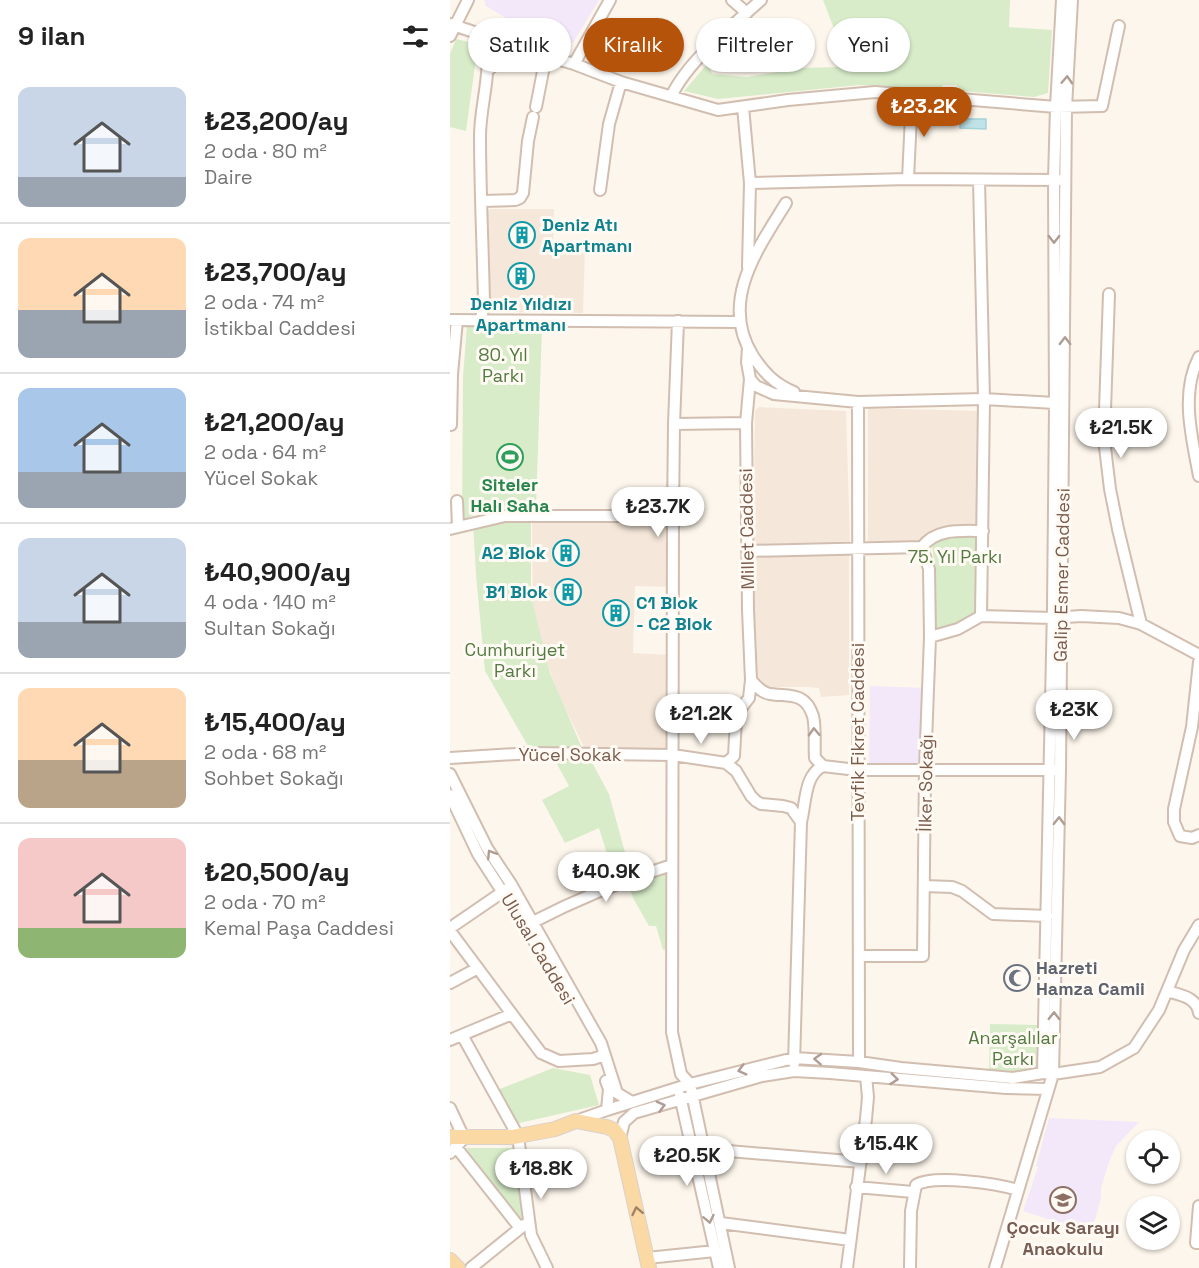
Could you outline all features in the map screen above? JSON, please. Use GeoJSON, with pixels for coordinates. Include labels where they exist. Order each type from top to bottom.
{"type":"FeatureCollection","features":[{"type":"Feature","properties":{"kind":"main road"},"geometry":{"type":"LineString","coordinates":[[455,1144],[555,1129],[576,1121],[614,1130],[620,1138],[648,1263]]}},
{"type":"Feature","properties":{"kind":"main road"},"geometry":{"type":"LineString","coordinates":[[450,1260],[458,1268]]}},
{"type":"Feature","properties":{"kind":"street"},"geometry":{"type":"LineString","coordinates":[[450,36],[452,24],[468,0]]}},
{"type":"Feature","properties":{"kind":"street"},"geometry":{"type":"LineString","coordinates":[[574,64],[610,0]]}},
{"type":"Feature","properties":{"kind":"street"},"geometry":{"type":"LineString","coordinates":[[732,0],[747,13]]}},
{"type":"Feature","properties":{"kind":"street"},"geometry":{"type":"LineString","coordinates":[[672,95],[679,80],[761,0]]}},
{"type":"Feature","properties":{"kind":"street"},"geometry":{"type":"LineString","coordinates":[[1061,107],[1062,0]]}},
{"type":"Feature","properties":{"kind":"street"},"geometry":{"type":"LineString","coordinates":[[1061,107],[1072,0]]}},
{"type":"Feature","properties":{"kind":"street"},"geometry":{"type":"LineString","coordinates":[[452,24],[468,30]]}},
{"type":"Feature","properties":{"kind":"street"},"geometry":{"type":"LineString","coordinates":[[571,63],[621,82],[718,110],[788,100],[875,92],[1061,107],[1102,106],[1119,26]]}},
{"type":"Feature","properties":{"kind":"street"},"geometry":{"type":"LineString","coordinates":[[481,319],[484,304],[480,134],[488,72]]}},
{"type":"Feature","properties":{"kind":"street"},"geometry":{"type":"LineString","coordinates":[[482,201],[515,200],[523,193],[528,141],[543,72]]}},
{"type":"Feature","properties":{"kind":"street"},"geometry":{"type":"LineString","coordinates":[[600,190],[609,124],[621,82]]}},
{"type":"Feature","properties":{"kind":"street"},"geometry":{"type":"LineString","coordinates":[[908,179],[912,95]]}},
{"type":"Feature","properties":{"kind":"street"},"geometry":{"type":"LineString","coordinates":[[743,107],[750,183],[748,270]]}},
{"type":"Feature","properties":{"kind":"street","name":"Galip Esmer Caddesi"},"geometry":{"type":"LineString","coordinates":[[1055,770],[1061,107]]}},
{"type":"Feature","properties":{"kind":"street"},"geometry":{"type":"LineString","coordinates":[[750,183],[908,179],[1060,180]]}},
{"type":"Feature","properties":{"kind":"street"},"geometry":{"type":"LineString","coordinates":[[979,180],[984,399],[981,616]]}},
{"type":"Feature","properties":{"kind":"street"},"geometry":{"type":"LineString","coordinates":[[786,203],[748,270],[740,295],[739,322],[748,348],[771,379],[781,386],[812,397]]}},
{"type":"Feature","properties":{"kind":"street"},"geometry":{"type":"LineString","coordinates":[[1109,294],[1104,439],[1118,529],[1142,624]]}},
{"type":"Feature","properties":{"kind":"street"},"geometry":{"type":"LineString","coordinates":[[451,425],[453,320],[739,322]]}},
{"type":"Feature","properties":{"kind":"street"},"geometry":{"type":"LineString","coordinates":[[678,321],[674,424],[672,866],[672,1032],[681,1074],[678,1088]]}},
{"type":"Feature","properties":{"kind":"street","name":"Millet Caddesi"},"geometry":{"type":"LineString","coordinates":[[744,706],[749,698],[752,680],[747,551],[746,423],[750,379],[747,362],[748,348]]}},
{"type":"Feature","properties":{"kind":"street"},"geometry":{"type":"LineString","coordinates":[[1199,357],[1192,372],[1189,388],[1191,436],[1199,476]]}},
{"type":"Feature","properties":{"kind":"street"},"geometry":{"type":"LineString","coordinates":[[750,379],[756,386],[774,394],[858,402],[984,399],[1058,403]]}},
{"type":"Feature","properties":{"kind":"street","name":"Tevfik Fikret Caddesi"},"geometry":{"type":"LineString","coordinates":[[858,402],[859,1062]]}},
{"type":"Feature","properties":{"kind":"street"},"geometry":{"type":"LineString","coordinates":[[674,424],[746,423]]}},
{"type":"Feature","properties":{"kind":"street"},"geometry":{"type":"LineString","coordinates":[[457,501],[454,527],[505,516],[673,516]]}},
{"type":"Feature","properties":{"kind":"street"},"geometry":{"type":"LineString","coordinates":[[747,551],[922,547],[926,541],[942,533],[983,531]]}},
{"type":"Feature","properties":{"kind":"street","name":"İlker Sokağı"},"geometry":{"type":"LineString","coordinates":[[860,956],[923,956],[925,769],[930,637],[929,569],[922,547]]}},
{"type":"Feature","properties":{"kind":"street"},"geometry":{"type":"LineString","coordinates":[[930,637],[958,629],[981,616],[1119,618],[1142,624],[1199,654]]}},
{"type":"Feature","properties":{"kind":"street"},"geometry":{"type":"LineString","coordinates":[[1199,662],[1192,727],[1174,809],[1174,822],[1180,836],[1192,838],[1199,835]]}},
{"type":"Feature","properties":{"kind":"street"},"geometry":{"type":"LineString","coordinates":[[752,680],[768,694]]}},
{"type":"Feature","properties":{"kind":"street"},"geometry":{"type":"LineString","coordinates":[[736,771],[736,719],[738,712],[744,706],[768,694],[793,694],[812,712],[819,762],[807,789],[801,822],[794,1071]]}},
{"type":"Feature","properties":{"kind":"street","name":"Yücel Sokak"},"geometry":{"type":"LineString","coordinates":[[450,758],[532,753],[673,755],[726,763]]}},
{"type":"Feature","properties":{"kind":"street"},"geometry":{"type":"LineString","coordinates":[[735,753],[726,763],[736,771],[751,796],[762,804],[791,808],[801,822]]}},
{"type":"Feature","properties":{"kind":"street"},"geometry":{"type":"LineString","coordinates":[[819,762],[857,770],[1055,770]]}},
{"type":"Feature","properties":{"kind":"street"},"geometry":{"type":"LineString","coordinates":[[995,1268],[1048,1089],[1047,916],[1055,770]]}},
{"type":"Feature","properties":{"kind":"street"},"geometry":{"type":"LineString","coordinates":[[1048,1074],[1055,770]]}},
{"type":"Feature","properties":{"kind":"street"},"geometry":{"type":"LineString","coordinates":[[450,774],[507,888],[601,1043],[609,1089],[607,1110]]}},
{"type":"Feature","properties":{"kind":"street"},"geometry":{"type":"LineString","coordinates":[[783,806],[796,801],[807,789]]}},
{"type":"Feature","properties":{"kind":"street","name":"Ulusal Caddesi"},"geometry":{"type":"LineString","coordinates":[[450,795],[478,854],[507,888]]}},
{"type":"Feature","properties":{"kind":"street"},"geometry":{"type":"LineString","coordinates":[[529,924],[616,883],[672,866]]}},
{"type":"Feature","properties":{"kind":"street"},"geometry":{"type":"LineString","coordinates":[[924,886],[952,886],[993,914],[1047,916]]}},
{"type":"Feature","properties":{"kind":"street"},"geometry":{"type":"LineString","coordinates":[[507,888],[450,930],[541,1053],[559,1061],[602,1056]]}},
{"type":"Feature","properties":{"kind":"street"},"geometry":{"type":"LineString","coordinates":[[576,1121],[690,1084],[794,1058],[859,1062],[1013,1078],[1100,1066],[1134,1048],[1159,1010],[1185,950],[1199,925]]}},
{"type":"Feature","properties":{"kind":"street"},"geometry":{"type":"LineString","coordinates":[[450,983],[478,969]]}},
{"type":"Feature","properties":{"kind":"street"},"geometry":{"type":"LineString","coordinates":[[1167,991],[1193,1000],[1198,1006],[1199,1013]]}},
{"type":"Feature","properties":{"kind":"street"},"geometry":{"type":"LineString","coordinates":[[450,1040],[514,1016]]}},
{"type":"Feature","properties":{"kind":"street"},"geometry":{"type":"LineString","coordinates":[[462,1035],[518,1136],[531,1235],[548,1268]]}},
{"type":"Feature","properties":{"kind":"street"},"geometry":{"type":"LineString","coordinates":[[602,1056],[616,1093],[632,1102]]}},
{"type":"Feature","properties":{"kind":"street"},"geometry":{"type":"LineString","coordinates":[[620,1138],[624,1122],[634,1113],[762,1076],[794,1071],[1006,1089],[1048,1089]]}},
{"type":"Feature","properties":{"kind":"street"},"geometry":{"type":"LineString","coordinates":[[681,1074],[690,1084]]}},
{"type":"Feature","properties":{"kind":"street"},"geometry":{"type":"LineString","coordinates":[[847,1268],[868,1097],[866,1076]]}},
{"type":"Feature","properties":{"kind":"street"},"geometry":{"type":"LineString","coordinates":[[690,1084],[687,1099],[719,1268]]}},
{"type":"Feature","properties":{"kind":"street"},"geometry":{"type":"LineString","coordinates":[[678,1088],[687,1099],[705,1149],[729,1268]]}},
{"type":"Feature","properties":{"kind":"street"},"geometry":{"type":"LineString","coordinates":[[450,1108],[455,1144],[520,1228]]}},
{"type":"Feature","properties":{"kind":"street"},"geometry":{"type":"LineString","coordinates":[[705,1149],[861,1162]]}},
{"type":"Feature","properties":{"kind":"street"},"geometry":{"type":"LineString","coordinates":[[910,1268],[913,1192],[916,1185],[936,1180],[995,1184],[1018,1190]]}},
{"type":"Feature","properties":{"kind":"street"},"geometry":{"type":"LineString","coordinates":[[856,1187],[913,1192]]}},
{"type":"Feature","properties":{"kind":"street"},"geometry":{"type":"LineString","coordinates":[[1199,1206],[1196,1243],[1199,1243]]}},
{"type":"Feature","properties":{"kind":"street"},"geometry":{"type":"LineString","coordinates":[[471,1268],[529,1220]]}},
{"type":"Feature","properties":{"kind":"street"},"geometry":{"type":"LineString","coordinates":[[721,1223],[850,1240]]}},
{"type":"Feature","properties":{"kind":"street"},"geometry":{"type":"LineString","coordinates":[[648,1263],[715,1251]]}},
{"type":"Feature","properties":{"kind":"shaded area"},"geometry":{"type":"Polygon","coordinates":[[[484,0],[599,0],[588,18],[583,18],[583,26],[573,43],[571,42],[571,18],[506,18],[486,6],[484,0]]]}},
{"type":"Feature","properties":{"kind":"shaded area"},"geometry":{"type":"Polygon","coordinates":[[[490,209],[554,209],[553,246],[585,247],[583,313],[487,312],[487,213],[490,209]]]}},
{"type":"Feature","properties":{"kind":"shaded area"},"geometry":{"type":"Polygon","coordinates":[[[759,407],[846,411],[850,543],[819,546],[753,546],[755,411],[759,407]]]}},
{"type":"Feature","properties":{"kind":"shaded area"},"geometry":{"type":"Polygon","coordinates":[[[868,408],[977,411],[976,525],[952,526],[931,531],[918,543],[868,541],[868,408]]]}},
{"type":"Feature","properties":{"kind":"shaded area"},"geometry":{"type":"Polygon","coordinates":[[[532,517],[670,519],[670,587],[635,586],[633,653],[670,655],[672,755],[587,753],[560,698],[533,625],[532,517]]]}},
{"type":"Feature","properties":{"kind":"shaded area"},"geometry":{"type":"Polygon","coordinates":[[[752,554],[849,554],[849,695],[821,697],[819,688],[808,687],[750,687],[752,554]]]}},
{"type":"Feature","properties":{"kind":"shaded area"},"geometry":{"type":"Polygon","coordinates":[[[870,686],[928,688],[925,769],[869,770],[870,686]]]}},
{"type":"Feature","properties":{"kind":"shaded area"},"geometry":{"type":"Polygon","coordinates":[[[1049,1118],[1139,1122],[1131,1130],[1126,1130],[1126,1136],[1116,1146],[1101,1188],[1096,1217],[1089,1232],[1023,1211],[1038,1167],[1036,1166],[1049,1118]]]}},
{"type":"Feature","properties":{"kind":"green space"},"geometry":{"type":"Polygon","coordinates":[[[823,0],[1010,0],[1009,27],[1052,30],[1048,93],[1034,97],[962,91],[956,85],[943,85],[940,90],[859,85],[718,99],[684,91],[700,72],[747,77],[778,72],[815,72],[815,68],[827,67],[827,72],[910,72],[910,18],[830,18],[823,0]]]}},
{"type":"Feature","properties":{"kind":"green space"},"geometry":{"type":"Polygon","coordinates":[[[456,39],[468,42],[468,72],[474,72],[466,131],[450,127],[450,54],[456,39]]]}},
{"type":"Feature","properties":{"kind":"green space","name":"80. Yıl Parkı"},"geometry":{"type":"Polygon","coordinates":[[[467,325],[542,327],[536,508],[491,508],[462,520],[463,377],[467,325]]]}},
{"type":"Feature","properties":{"kind":"green space","name":"Cumhuriyet Parkı"},"geometry":{"type":"Polygon","coordinates":[[[531,515],[531,596],[550,673],[585,755],[588,755],[609,794],[632,878],[669,870],[672,949],[663,950],[656,926],[649,926],[633,898],[627,880],[616,883],[599,828],[565,843],[542,800],[569,786],[552,755],[532,753],[485,671],[473,523],[531,515]]]}},
{"type":"Feature","properties":{"kind":"green space","name":"75. Yıl Parkı"},"geometry":{"type":"Polygon","coordinates":[[[977,535],[978,614],[934,631],[935,570],[932,546],[944,536],[977,535]]]}},
{"type":"Feature","properties":{"kind":"green space","name":"Anarşalılar Parkı"},"geometry":{"type":"Polygon","coordinates":[[[990,1024],[1037,1025],[1036,1069],[1021,1073],[989,1072],[990,1024]]]}},
{"type":"Feature","properties":{"kind":"green space"},"geometry":{"type":"Polygon","coordinates":[[[553,1068],[590,1075],[599,1105],[515,1124],[497,1090],[553,1068]]]}},
{"type":"Feature","properties":{"kind":"green space"},"geometry":{"type":"Polygon","coordinates":[[[466,1148],[517,1148],[527,1216],[518,1220],[466,1148]]]}},
{"type":"Feature","properties":{"kind":"water"},"geometry":{"type":"Polygon","coordinates":[[[960,119],[986,119],[986,129],[960,128],[960,119]]]}},
{"type":"Feature","properties":{"kind":"place","name":"Deniz Atı Apartmanı"},"geometry":{"type":"Point","coordinates":[522,235]}},
{"type":"Feature","properties":{"kind":"place","name":"Deniz Yıldızı Apartmanı"},"geometry":{"type":"Point","coordinates":[521,276]}},
{"type":"Feature","properties":{"kind":"place","name":"Siteler Halı Saha"},"geometry":{"type":"Point","coordinates":[510,457]}},
{"type":"Feature","properties":{"kind":"place","name":"A2 Blok"},"geometry":{"type":"Point","coordinates":[566,553]}},
{"type":"Feature","properties":{"kind":"place","name":"B1 Blok"},"geometry":{"type":"Point","coordinates":[568,592]}},
{"type":"Feature","properties":{"kind":"place","name":"C1 Blok - C2 Blok"},"geometry":{"type":"Point","coordinates":[616,613]}},
{"type":"Feature","properties":{"kind":"place","name":"Hazreti Hamza Camii"},"geometry":{"type":"Point","coordinates":[1017,978]}},
{"type":"Feature","properties":{"kind":"place","name":"Çocuk Sarayı Anaokulu"},"geometry":{"type":"Point","coordinates":[1063,1200]}}]}
